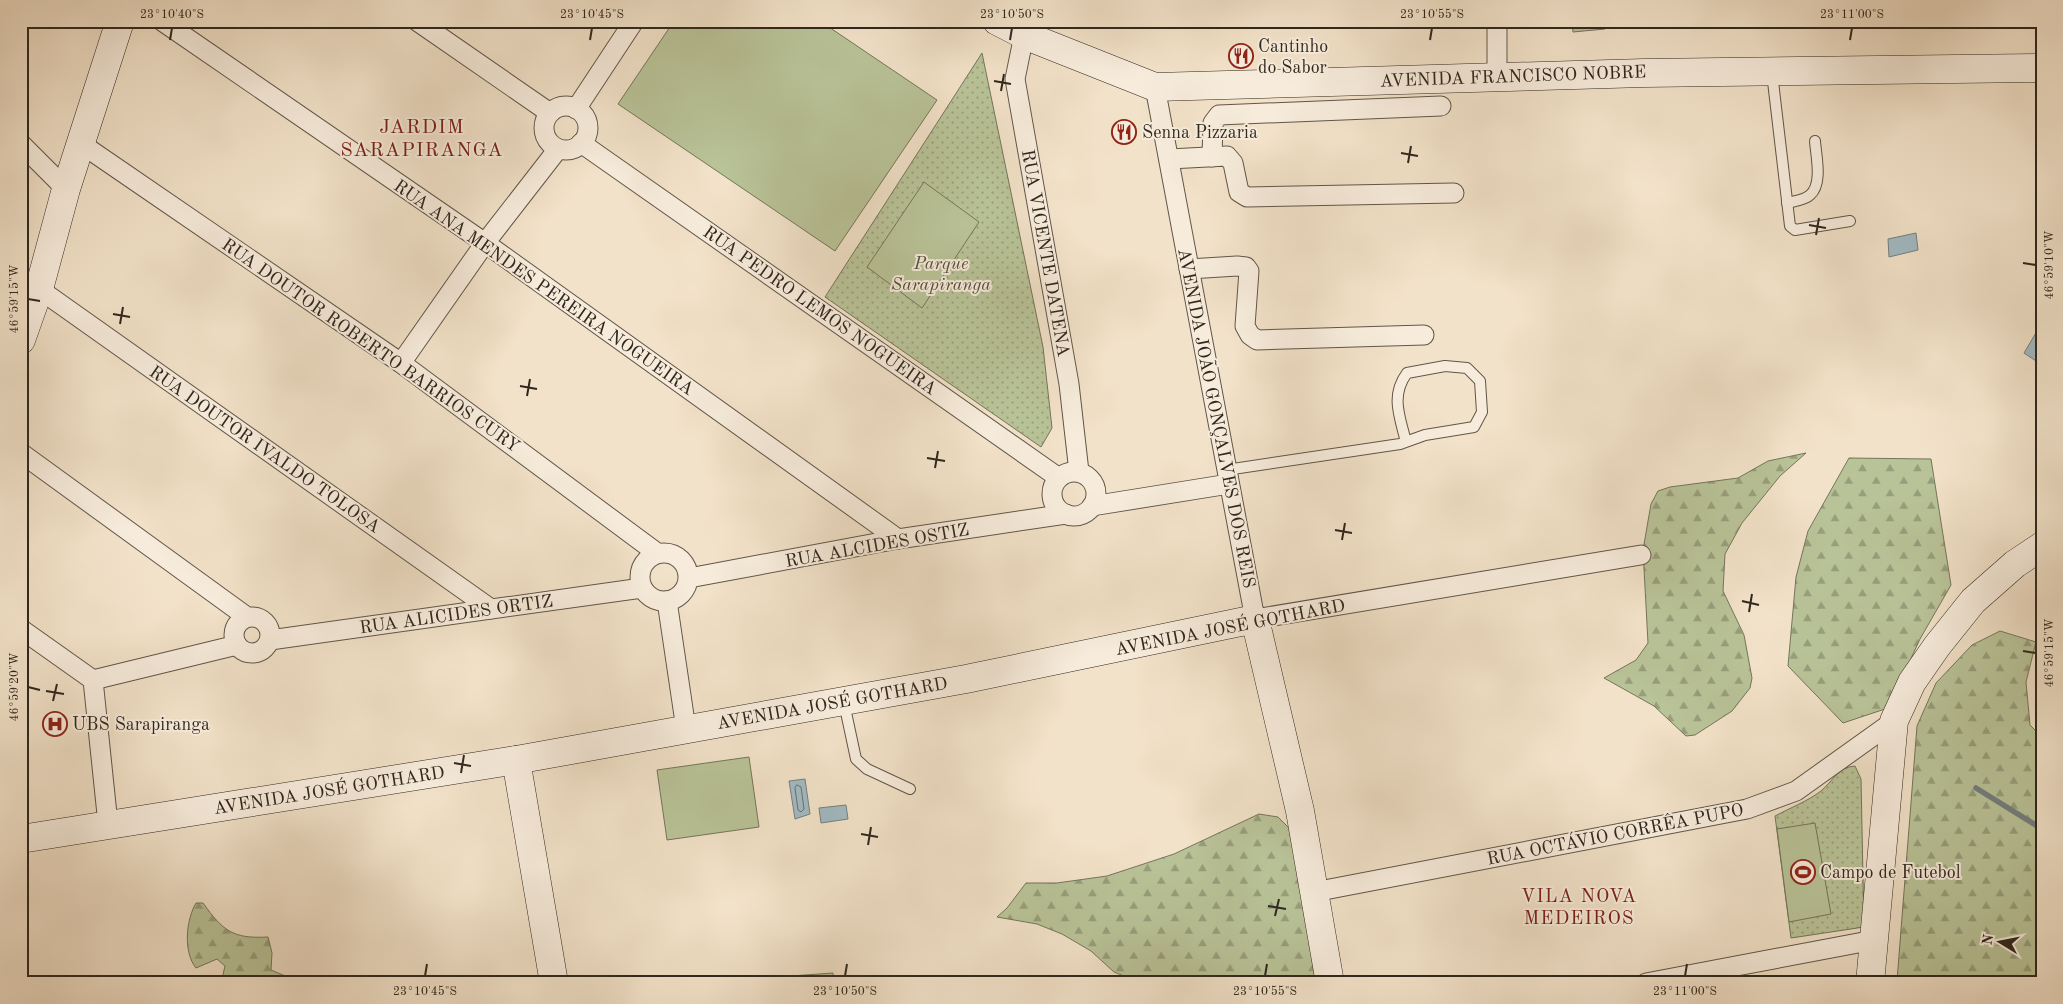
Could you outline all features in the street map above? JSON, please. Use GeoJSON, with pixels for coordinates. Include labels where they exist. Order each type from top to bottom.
{"type":"FeatureCollection","features":[{"type":"Feature","properties":{"kind":"street"},"geometry":{"type":"LineString","coordinates":[[21,340],[39,288],[80,143],[120,21]]}},
{"type":"Feature","properties":{"kind":"street","name":"RUA ANA MENDES PEREIRA NOGUEIRA"},"geometry":{"type":"LineString","coordinates":[[162,21],[484,243],[898,540]]}},
{"type":"Feature","properties":{"kind":"street"},"geometry":{"type":"LineString","coordinates":[[417,21],[550,113]]}},
{"type":"Feature","properties":{"kind":"street"},"geometry":{"type":"LineString","coordinates":[[576,109],[634,21]]}},
{"type":"Feature","properties":{"kind":"street","name":"AVENIDA FRANCISCO NOBRE"},"geometry":{"type":"LineString","coordinates":[[997,21],[1024,35],[1156,87],[1497,76],[2042,68]]}},
{"type":"Feature","properties":{"kind":"street"},"geometry":{"type":"LineString","coordinates":[[1497,21],[1497,76]]}},
{"type":"Feature","properties":{"kind":"street","name":"RUA VICENTE DATENA"},"geometry":{"type":"LineString","coordinates":[[1024,35],[1015,79],[1069,384],[1079,472]]}},
{"type":"Feature","properties":{"kind":"street","name":"AVENIDA JOÃO GONÇALVES DOS REIS"},"geometry":{"type":"LineString","coordinates":[[1156,87],[1255,619],[1300,811],[1330,983]]}},
{"type":"Feature","properties":{"kind":"street"},"geometry":{"type":"LineString","coordinates":[[562,106],[576,109],[582,113],[587,126],[587,133],[581,143],[572,149],[558,149],[552,145],[544,132],[544,125],[550,113],[562,106]]}},
{"type":"Feature","properties":{"kind":"street"},"geometry":{"type":"LineString","coordinates":[[1212,157],[1213,123],[1219,115],[1441,106]]}},
{"type":"Feature","properties":{"kind":"street","name":"RUA DOUTOR ROBERTO BARRIOS CURY"},"geometry":{"type":"LineString","coordinates":[[80,143],[401,363],[657,553]]}},
{"type":"Feature","properties":{"kind":"street","name":"RUA PEDRO LEMOS NOGUEIRA"},"geometry":{"type":"LineString","coordinates":[[581,143],[1059,478]]}},
{"type":"Feature","properties":{"kind":"street"},"geometry":{"type":"LineString","coordinates":[[21,144],[66,189]]}},
{"type":"Feature","properties":{"kind":"street"},"geometry":{"type":"LineString","coordinates":[[401,363],[484,243],[558,149]]}},
{"type":"Feature","properties":{"kind":"street"},"geometry":{"type":"LineString","coordinates":[[1169,159],[1227,156],[1233,163],[1239,192],[1247,197],[1454,193]]}},
{"type":"Feature","properties":{"kind":"street"},"geometry":{"type":"LineString","coordinates":[[1189,269],[1246,267],[1249,271],[1245,326],[1250,335],[1257,340],[1424,335]]}},
{"type":"Feature","properties":{"kind":"street","name":"RUA DOUTOR IVALDO TOLOSA"},"geometry":{"type":"LineString","coordinates":[[39,288],[491,609]]}},
{"type":"Feature","properties":{"kind":"street"},"geometry":{"type":"LineString","coordinates":[[21,453],[247,617],[257,618],[266,624],[269,629],[270,640],[263,650],[252,654],[241,650],[235,640],[235,630],[247,617]]}},
{"type":"Feature","properties":{"kind":"street"},"geometry":{"type":"LineString","coordinates":[[1092,506],[1095,500],[1095,486],[1086,475],[1072,472],[1059,478],[1052,491],[1053,498],[1060,510],[1066,514],[1080,515],[1092,506],[1228,477]]}},
{"type":"Feature","properties":{"kind":"street","name":"RUA ALCIDES OSTIZ"},"geometry":{"type":"LineString","coordinates":[[689,578],[898,540],[1066,514]]}},
{"type":"Feature","properties":{"kind":"street"},"geometry":{"type":"LineString","coordinates":[[1870,983],[1894,721],[1912,682],[1937,646],[1973,601],[2015,564],[2042,546]]}},
{"type":"Feature","properties":{"kind":"street"},"geometry":{"type":"LineString","coordinates":[[665,552],[680,557],[688,570],[689,578],[682,594],[667,601],[652,598],[642,588],[640,571],[644,563],[657,553],[665,552]]}},
{"type":"Feature","properties":{"kind":"street","name":"AVENIDA JOSÉ GOTHARD"},"geometry":{"type":"LineString","coordinates":[[21,839],[516,760],[966,679],[1255,619],[1641,555]]}},
{"type":"Feature","properties":{"kind":"street","name":"RUA ALICIDES ORTIZ"},"geometry":{"type":"LineString","coordinates":[[270,640],[642,588]]}},
{"type":"Feature","properties":{"kind":"street"},"geometry":{"type":"LineString","coordinates":[[667,601],[686,729]]}},
{"type":"Feature","properties":{"kind":"street"},"geometry":{"type":"LineString","coordinates":[[21,629],[93,680],[108,824]]}},
{"type":"Feature","properties":{"kind":"street"},"geometry":{"type":"LineString","coordinates":[[93,680],[237,645]]}},
{"type":"Feature","properties":{"kind":"street","name":"RUA OCTÁVIO CORRÊA PUPO"},"geometry":{"type":"LineString","coordinates":[[1314,892],[1747,809],[1796,791],[1894,721]]}},
{"type":"Feature","properties":{"kind":"street"},"geometry":{"type":"LineString","coordinates":[[516,760],[554,983]]}},
{"type":"Feature","properties":{"kind":"street"},"geometry":{"type":"LineString","coordinates":[[1646,983],[1874,940]]}},
{"type":"Feature","properties":{"kind":"lane"},"geometry":{"type":"LineString","coordinates":[[1772,72],[1790,226],[1795,230],[1850,221]]}},
{"type":"Feature","properties":{"kind":"lane"},"geometry":{"type":"LineString","coordinates":[[1787,203],[1809,197],[1814,191],[1817,179],[1815,141]]}},
{"type":"Feature","properties":{"kind":"lane"},"geometry":{"type":"LineString","coordinates":[[1228,477],[1406,442],[1425,435],[1474,427],[1482,412],[1480,381],[1467,368],[1445,366],[1407,373],[1401,381],[1396,397],[1406,442]]}},
{"type":"Feature","properties":{"kind":"lane"},"geometry":{"type":"LineString","coordinates":[[844,702],[856,759],[867,769],[910,789]]}},
{"type":"Feature","properties":{"kind":"green space"},"geometry":{"type":"Polygon","coordinates":[[[674,21],[820,21],[937,100],[835,251],[618,104],[674,21]]]}},
{"type":"Feature","properties":{"kind":"green space"},"geometry":{"type":"Polygon","coordinates":[[[1572,21],[1605,21],[1605,29],[1573,32],[1572,21]]]}},
{"type":"Feature","properties":{"kind":"green space","name":"Parque Sarapiranga"},"geometry":{"type":"Polygon","coordinates":[[[982,53],[1043,347],[1052,428],[1041,447],[825,297],[982,53]]]}},
{"type":"Feature","properties":{"kind":"green space"},"geometry":{"type":"Polygon","coordinates":[[[924,182],[979,222],[922,308],[867,267],[924,182]]]}},
{"type":"Feature","properties":{"kind":"green space"},"geometry":{"type":"Polygon","coordinates":[[[1806,453],[1780,476],[1742,523],[1725,554],[1723,591],[1744,635],[1752,678],[1750,688],[1732,711],[1695,735],[1686,736],[1654,706],[1604,678],[1636,660],[1648,643],[1643,550],[1651,504],[1658,491],[1670,487],[1738,478],[1768,461],[1806,453]]]}},
{"type":"Feature","properties":{"kind":"green space"},"geometry":{"type":"Polygon","coordinates":[[[1849,458],[1931,459],[1951,585],[1920,639],[1888,708],[1843,723],[1788,666],[1796,577],[1808,531],[1849,458]]]}},
{"type":"Feature","properties":{"kind":"green space"},"geometry":{"type":"Polygon","coordinates":[[[2000,631],[2036,642],[2026,682],[2030,725],[2042,737],[2042,983],[2004,983],[1994,978],[1993,983],[1901,983],[1897,981],[1917,726],[1936,683],[1972,645],[2000,631]]]}},
{"type":"Feature","properties":{"kind":"green space"},"geometry":{"type":"Polygon","coordinates":[[[749,757],[759,827],[667,840],[657,770],[749,757]]]}},
{"type":"Feature","properties":{"kind":"green space"},"geometry":{"type":"Polygon","coordinates":[[[1855,766],[1861,779],[1864,927],[1791,938],[1775,816],[1816,795],[1844,769],[1855,766]]]}},
{"type":"Feature","properties":{"kind":"green space"},"geometry":{"type":"Polygon","coordinates":[[[1259,814],[1278,817],[1296,835],[1327,983],[1252,983],[1247,976],[1223,983],[1160,980],[1141,983],[1114,972],[1091,951],[1062,934],[1037,924],[997,917],[1007,908],[1026,883],[1057,883],[1107,876],[1174,854],[1259,814]]]}},
{"type":"Feature","properties":{"kind":"green space","name":"Campo de Futebol"},"geometry":{"type":"Polygon","coordinates":[[[1815,823],[1831,914],[1789,922],[1777,829],[1815,823]]]}},
{"type":"Feature","properties":{"kind":"green space"},"geometry":{"type":"Polygon","coordinates":[[[196,903],[203,903],[223,927],[237,935],[268,937],[272,953],[271,970],[302,983],[221,983],[225,966],[217,959],[196,968],[189,953],[187,936],[190,918],[196,903]]]}},
{"type":"Feature","properties":{"kind":"green space"},"geometry":{"type":"Polygon","coordinates":[[[833,973],[834,983],[748,983],[748,979],[833,973]]]}},
{"type":"Feature","properties":{"kind":"water"},"geometry":{"type":"Polygon","coordinates":[[[1916,233],[1918,250],[1889,257],[1888,239],[1916,233]]]}},
{"type":"Feature","properties":{"kind":"water"},"geometry":{"type":"Polygon","coordinates":[[[2037,331],[2042,334],[2042,353],[2036,361],[2024,353],[2037,331]]]}},
{"type":"Feature","properties":{"kind":"water"},"geometry":{"type":"Polygon","coordinates":[[[805,779],[810,814],[795,819],[789,781],[805,779]]]}},
{"type":"Feature","properties":{"kind":"water"},"geometry":{"type":"Polygon","coordinates":[[[846,805],[848,819],[821,823],[819,808],[846,805]]]}},
{"type":"Feature","properties":{"kind":"waterway"},"geometry":{"type":"LineString","coordinates":[[1976,788],[2042,829]]}},
{"type":"Feature","properties":{"kind":"place","name":"Cantinho do Sabor"},"geometry":{"type":"Point","coordinates":[1241,56]}},
{"type":"Feature","properties":{"kind":"place","name":"Senna Pizzaria"},"geometry":{"type":"Point","coordinates":[1124,132]}},
{"type":"Feature","properties":{"kind":"place","name":"UBS Sarapiranga"},"geometry":{"type":"Point","coordinates":[55,724]}},
{"type":"Feature","properties":{"kind":"place","name":"Campo de Futebol"},"geometry":{"type":"Point","coordinates":[1803,872]}},
{"type":"Feature","properties":{"kind":"district","name":"JARDIM SARAPIRANGA"},"geometry":{"type":"Point","coordinates":[422,138]}},
{"type":"Feature","properties":{"kind":"district","name":"VILA NOVA MEDEIROS"},"geometry":{"type":"Point","coordinates":[1579,906]}}]}
